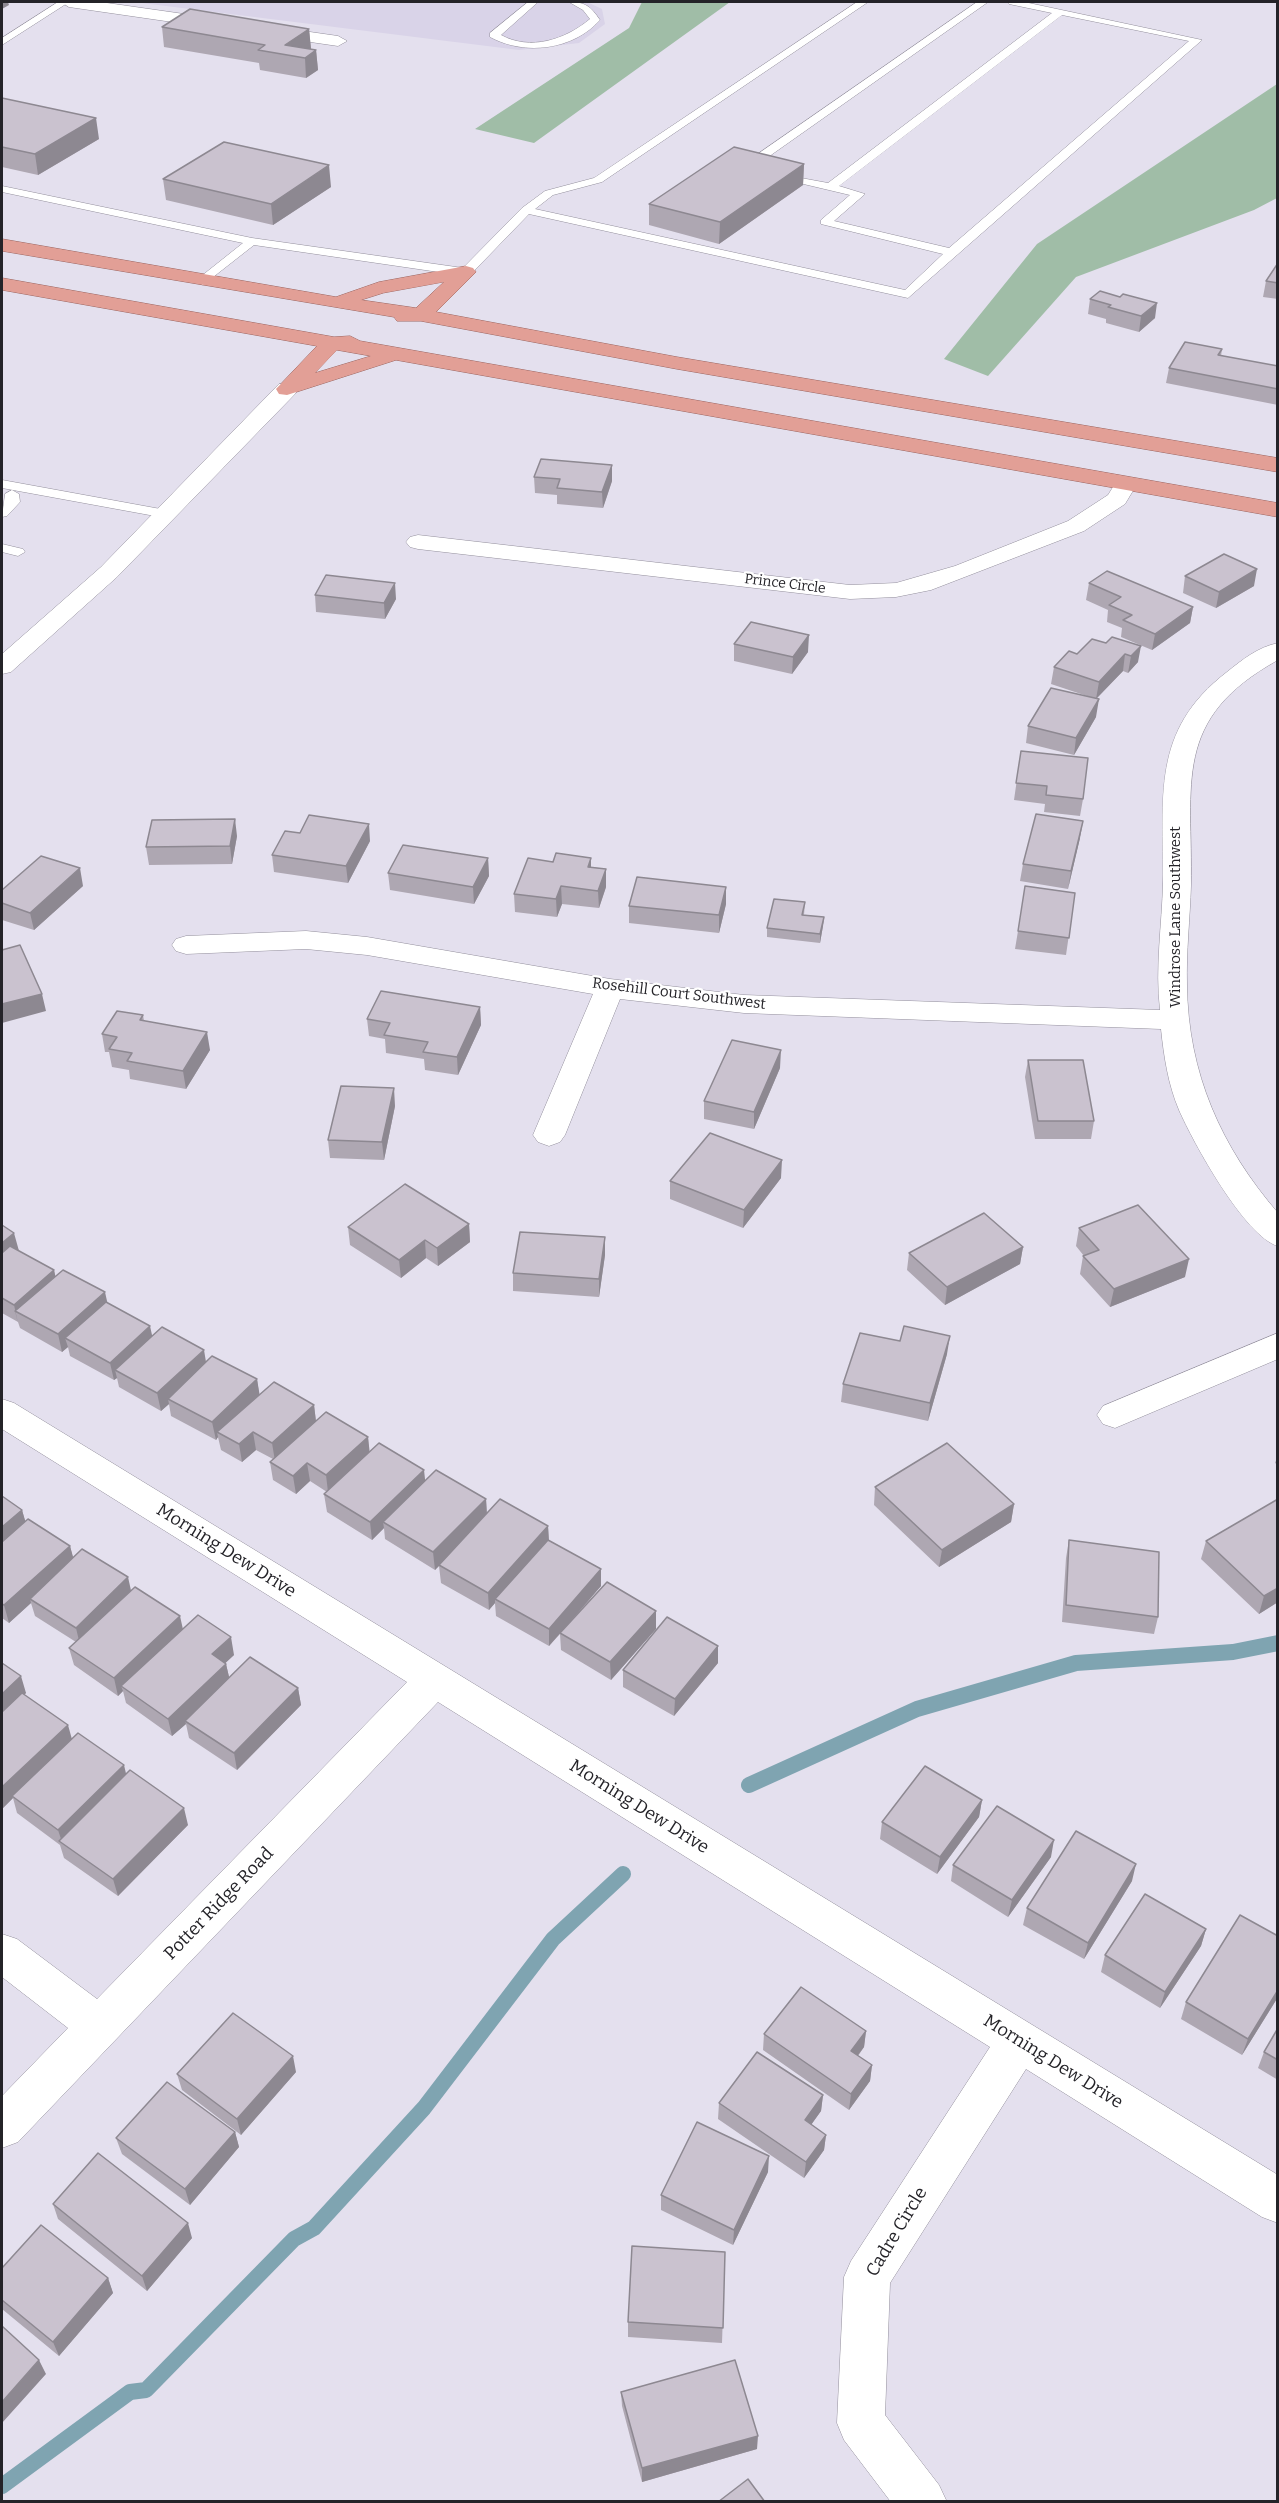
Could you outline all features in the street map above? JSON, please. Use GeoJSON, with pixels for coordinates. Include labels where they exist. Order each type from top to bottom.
{"type":"FeatureCollection","features":[{"type":"Feature","properties":{"kind":"highway"},"geometry":{"type":"LineString","coordinates":[[7,248],[421,315],[677,363],[1124,441],[1278,465]]}},
{"type":"Feature","properties":{"kind":"highway"},"geometry":{"type":"LineString","coordinates":[[330,302],[379,288],[466,272]]}},
{"type":"Feature","properties":{"kind":"highway"},"geometry":{"type":"LineString","coordinates":[[63,295],[110,287],[342,320],[421,315],[466,272]]}},
{"type":"Feature","properties":{"kind":"highway"},"geometry":{"type":"LineString","coordinates":[[2,284],[1278,510]]}},
{"type":"Feature","properties":{"kind":"highway"},"geometry":{"type":"LineString","coordinates":[[287,389],[332,343],[421,337],[456,339],[650,373],[677,363]]}},
{"type":"Feature","properties":{"kind":"highway"},"geometry":{"type":"LineString","coordinates":[[287,389],[396,355]]}},
{"type":"Feature","properties":{"kind":"highway"},"geometry":{"type":"LineString","coordinates":[[886,442],[918,431],[1079,458],[1118,454],[1124,441]]}},
{"type":"Feature","properties":{"kind":"street"},"geometry":{"type":"LineString","coordinates":[[69,2],[338,41]]}},
{"type":"Feature","properties":{"kind":"street"},"geometry":{"type":"LineString","coordinates":[[2,667],[109,572],[287,389]]}},
{"type":"Feature","properties":{"kind":"street","name":"Prince Circle"},"geometry":{"type":"LineString","coordinates":[[418,542],[850,592],[896,590],[922,585],[963,572],[1076,526],[1117,498],[1126,484]]}},
{"type":"Feature","properties":{"kind":"street","name":"Windrose Lane Southwest"},"geometry":{"type":"LineString","coordinates":[[1278,650],[1256,662],[1222,688],[1197,717],[1183,746],[1176,790],[1177,884],[1172,986],[1180,1063],[1196,1110],[1238,1188],[1278,1235]]}},
{"type":"Feature","properties":{"kind":"street","name":"Rosehill Court Southwest"},"geometry":{"type":"LineString","coordinates":[[186,945],[306,940],[367,946],[610,988],[744,1004],[1175,1020]]}},
{"type":"Feature","properties":{"kind":"street"},"geometry":{"type":"LineString","coordinates":[[549,1135],[610,988]]}},
{"type":"Feature","properties":{"kind":"street"},"geometry":{"type":"LineString","coordinates":[[1116,1415],[1278,1345]]}},
{"type":"Feature","properties":{"kind":"street","name":"Morning Dew Drive"},"geometry":{"type":"LineString","coordinates":[[2,1412],[1278,2201]]}},
{"type":"Feature","properties":{"kind":"street","name":"Potter Ridge Road"},"geometry":{"type":"LineString","coordinates":[[2,2127],[434,1680]]}},
{"type":"Feature","properties":{"kind":"street"},"geometry":{"type":"LineString","coordinates":[[2,1953],[101,2027]]}},
{"type":"Feature","properties":{"kind":"street","name":"Cadre Circle"},"geometry":{"type":"LineString","coordinates":[[922,2502],[861,2423],[867,2277],[1019,2041]]}},
{"type":"Feature","properties":{"kind":"lane"},"geometry":{"type":"LineString","coordinates":[[2,42],[64,2]]}},
{"type":"Feature","properties":{"kind":"lane"},"geometry":{"type":"LineString","coordinates":[[533,2],[494,35],[502,41],[532,45],[566,40],[584,31],[595,20],[587,8],[574,2]]}},
{"type":"Feature","properties":{"kind":"lane"},"geometry":{"type":"LineString","coordinates":[[2,189],[252,241],[466,272],[526,210],[549,193],[598,180],[863,2]]}},
{"type":"Feature","properties":{"kind":"lane"},"geometry":{"type":"LineString","coordinates":[[951,252],[825,222],[859,194],[746,167],[982,2]]}},
{"type":"Feature","properties":{"kind":"lane"},"geometry":{"type":"LineString","coordinates":[[526,210],[908,294],[951,252],[1197,40],[1013,2]]}},
{"type":"Feature","properties":{"kind":"lane"},"geometry":{"type":"LineString","coordinates":[[830,187],[1060,12]]}},
{"type":"Feature","properties":{"kind":"lane"},"geometry":{"type":"LineString","coordinates":[[203,281],[252,241]]}},
{"type":"Feature","properties":{"kind":"lane"},"geometry":{"type":"LineString","coordinates":[[2,513],[13,502],[8,487],[166,514]]}},
{"type":"Feature","properties":{"kind":"lane"},"geometry":{"type":"LineString","coordinates":[[2,548],[18,552]]}},
{"type":"Feature","properties":{"kind":"shaded area"},"geometry":{"type":"Polygon","coordinates":[[[134,2],[587,2],[602,9],[605,24],[579,43],[519,50],[134,2]]]}},
{"type":"Feature","properties":{"kind":"green space"},"geometry":{"type":"Polygon","coordinates":[[[642,2],[730,2],[534,143],[475,129],[629,28],[642,2]]]}},
{"type":"Feature","properties":{"kind":"green space"},"geometry":{"type":"Polygon","coordinates":[[[1277,84],[1277,198],[1254,210],[1076,277],[988,376],[944,359],[1037,244],[1277,84]]]}},
{"type":"Feature","properties":{"kind":"building"},"geometry":{"type":"Polygon","coordinates":[[[190,9],[309,29],[285,45],[316,50],[305,58],[258,50],[265,45],[162,27],[190,9]]]}},
{"type":"Feature","properties":{"kind":"building"},"geometry":{"type":"Polygon","coordinates":[[[2,98],[96,118],[35,154],[2,147],[2,98]]]}},
{"type":"Feature","properties":{"kind":"building"},"geometry":{"type":"Polygon","coordinates":[[[224,142],[329,165],[271,204],[163,179],[224,142]]]}},
{"type":"Feature","properties":{"kind":"building"},"geometry":{"type":"Polygon","coordinates":[[[734,147],[804,164],[720,222],[649,204],[734,147]]]}},
{"type":"Feature","properties":{"kind":"building"},"geometry":{"type":"Polygon","coordinates":[[[1278,263],[1278,283],[1266,281],[1278,263]]]}},
{"type":"Feature","properties":{"kind":"building"},"geometry":{"type":"Polygon","coordinates":[[[1100,291],[1120,297],[1123,294],[1157,303],[1141,316],[1108,307],[1111,305],[1090,299],[1100,291]]]}},
{"type":"Feature","properties":{"kind":"building"},"geometry":{"type":"Polygon","coordinates":[[[1185,342],[1222,349],[1218,355],[1278,366],[1278,389],[1169,368],[1185,342]]]}},
{"type":"Feature","properties":{"kind":"building"},"geometry":{"type":"Polygon","coordinates":[[[541,459],[612,465],[602,492],[557,488],[560,479],[534,477],[541,459]]]}},
{"type":"Feature","properties":{"kind":"building"},"geometry":{"type":"Polygon","coordinates":[[[1224,554],[1257,569],[1219,592],[1185,576],[1224,554]]]}},
{"type":"Feature","properties":{"kind":"building"},"geometry":{"type":"Polygon","coordinates":[[[1107,571],[1193,607],[1155,634],[1123,620],[1132,615],[1109,605],[1121,597],[1089,583],[1107,571]]]}},
{"type":"Feature","properties":{"kind":"building"},"geometry":{"type":"Polygon","coordinates":[[[326,575],[395,583],[384,603],[315,595],[326,575]]]}},
{"type":"Feature","properties":{"kind":"building"},"geometry":{"type":"Polygon","coordinates":[[[751,622],[809,635],[793,657],[734,644],[751,622]]]}},
{"type":"Feature","properties":{"kind":"building"},"geometry":{"type":"Polygon","coordinates":[[[1112,637],[1141,646],[1131,656],[1125,654],[1099,682],[1054,667],[1069,651],[1077,654],[1092,639],[1106,643],[1112,637]]]}},
{"type":"Feature","properties":{"kind":"building"},"geometry":{"type":"Polygon","coordinates":[[[1051,688],[1099,699],[1076,738],[1028,726],[1051,688]]]}},
{"type":"Feature","properties":{"kind":"building"},"geometry":{"type":"Polygon","coordinates":[[[1021,751],[1088,758],[1083,799],[1046,795],[1047,786],[1016,783],[1021,751]]]}},
{"type":"Feature","properties":{"kind":"building"},"geometry":{"type":"Polygon","coordinates":[[[1036,814],[1083,821],[1071,871],[1023,864],[1036,814]]]}},
{"type":"Feature","properties":{"kind":"building"},"geometry":{"type":"Polygon","coordinates":[[[309,815],[369,824],[346,866],[272,855],[285,831],[300,833],[309,815]]]}},
{"type":"Feature","properties":{"kind":"building"},"geometry":{"type":"Polygon","coordinates":[[[235,819],[230,846],[146,847],[152,820],[235,819]]]}},
{"type":"Feature","properties":{"kind":"building"},"geometry":{"type":"Polygon","coordinates":[[[403,845],[488,858],[473,887],[388,873],[403,845]]]}},
{"type":"Feature","properties":{"kind":"building"},"geometry":{"type":"Polygon","coordinates":[[[556,853],[591,858],[588,867],[606,869],[598,891],[561,886],[556,899],[514,894],[528,858],[553,862],[556,853]]]}},
{"type":"Feature","properties":{"kind":"building"},"geometry":{"type":"Polygon","coordinates":[[[41,856],[80,868],[30,913],[2,903],[2,890],[41,856]]]}},
{"type":"Feature","properties":{"kind":"building"},"geometry":{"type":"Polygon","coordinates":[[[637,877],[726,887],[719,915],[629,906],[637,877]]]}},
{"type":"Feature","properties":{"kind":"building"},"geometry":{"type":"Polygon","coordinates":[[[1025,886],[1075,893],[1069,938],[1018,931],[1025,886]]]}},
{"type":"Feature","properties":{"kind":"building"},"geometry":{"type":"Polygon","coordinates":[[[774,899],[805,902],[802,915],[824,917],[820,934],[767,928],[774,899]]]}},
{"type":"Feature","properties":{"kind":"building"},"geometry":{"type":"Polygon","coordinates":[[[20,945],[42,994],[2,1004],[2,950],[20,945]]]}},
{"type":"Feature","properties":{"kind":"building"},"geometry":{"type":"Polygon","coordinates":[[[381,991],[480,1007],[457,1057],[423,1052],[428,1042],[384,1035],[390,1023],[367,1019],[381,991]]]}},
{"type":"Feature","properties":{"kind":"building"},"geometry":{"type":"Polygon","coordinates":[[[117,1011],[143,1015],[140,1020],[207,1032],[183,1071],[127,1061],[132,1053],[109,1049],[117,1037],[102,1034],[117,1011]]]}},
{"type":"Feature","properties":{"kind":"building"},"geometry":{"type":"Polygon","coordinates":[[[732,1040],[781,1050],[754,1112],[704,1101],[732,1040]]]}},
{"type":"Feature","properties":{"kind":"building"},"geometry":{"type":"Polygon","coordinates":[[[1028,1060],[1083,1060],[1094,1121],[1038,1121],[1028,1060]]]}},
{"type":"Feature","properties":{"kind":"building"},"geometry":{"type":"Polygon","coordinates":[[[341,1086],[394,1088],[382,1142],[328,1140],[341,1086]]]}},
{"type":"Feature","properties":{"kind":"building"},"geometry":{"type":"Polygon","coordinates":[[[710,1133],[782,1160],[744,1210],[670,1181],[710,1133]]]}},
{"type":"Feature","properties":{"kind":"building"},"geometry":{"type":"Polygon","coordinates":[[[405,1184],[469,1224],[437,1248],[425,1240],[399,1260],[348,1227],[405,1184]]]}},
{"type":"Feature","properties":{"kind":"building"},"geometry":{"type":"Polygon","coordinates":[[[1138,1205],[1189,1259],[1114,1289],[1083,1256],[1099,1250],[1079,1228],[1138,1205]]]}},
{"type":"Feature","properties":{"kind":"building"},"geometry":{"type":"Polygon","coordinates":[[[984,1213],[1023,1247],[947,1287],[909,1253],[984,1213]]]}},
{"type":"Feature","properties":{"kind":"building"},"geometry":{"type":"Polygon","coordinates":[[[2,1225],[14,1233],[2,1243],[2,1225]]]}},
{"type":"Feature","properties":{"kind":"building"},"geometry":{"type":"Polygon","coordinates":[[[520,1232],[605,1237],[599,1279],[513,1273],[520,1232]]]}},
{"type":"Feature","properties":{"kind":"building"},"geometry":{"type":"Polygon","coordinates":[[[10,1246],[54,1270],[14,1305],[2,1298],[2,1253],[10,1246]]]}},
{"type":"Feature","properties":{"kind":"building"},"geometry":{"type":"Polygon","coordinates":[[[63,1270],[105,1292],[58,1334],[15,1311],[63,1270]]]}},
{"type":"Feature","properties":{"kind":"building"},"geometry":{"type":"Polygon","coordinates":[[[106,1302],[150,1326],[110,1363],[65,1338],[106,1302]]]}},
{"type":"Feature","properties":{"kind":"building"},"geometry":{"type":"Polygon","coordinates":[[[904,1326],[950,1336],[930,1403],[843,1384],[860,1333],[900,1341],[904,1326]]]}},
{"type":"Feature","properties":{"kind":"building"},"geometry":{"type":"Polygon","coordinates":[[[162,1327],[204,1350],[157,1393],[115,1370],[162,1327]]]}},
{"type":"Feature","properties":{"kind":"building"},"geometry":{"type":"Polygon","coordinates":[[[212,1356],[257,1379],[212,1422],[168,1399],[212,1356]]]}},
{"type":"Feature","properties":{"kind":"building"},"geometry":{"type":"Polygon","coordinates":[[[274,1382],[314,1405],[272,1443],[253,1432],[239,1444],[217,1432],[274,1382]]]}},
{"type":"Feature","properties":{"kind":"building"},"geometry":{"type":"Polygon","coordinates":[[[326,1412],[368,1437],[326,1475],[307,1463],[293,1476],[270,1462],[326,1412]]]}},
{"type":"Feature","properties":{"kind":"building"},"geometry":{"type":"Polygon","coordinates":[[[379,1443],[424,1470],[370,1522],[324,1494],[379,1443]]]}},
{"type":"Feature","properties":{"kind":"building"},"geometry":{"type":"Polygon","coordinates":[[[947,1443],[1014,1504],[942,1550],[875,1487],[947,1443]]]}},
{"type":"Feature","properties":{"kind":"building"},"geometry":{"type":"Polygon","coordinates":[[[436,1470],[486,1499],[433,1552],[383,1522],[436,1470]]]}},
{"type":"Feature","properties":{"kind":"building"},"geometry":{"type":"Polygon","coordinates":[[[2,1496],[22,1510],[2,1527],[2,1496]]]}},
{"type":"Feature","properties":{"kind":"building"},"geometry":{"type":"Polygon","coordinates":[[[500,1499],[548,1526],[488,1593],[439,1565],[500,1499]]]}},
{"type":"Feature","properties":{"kind":"building"},"geometry":{"type":"Polygon","coordinates":[[[1278,1499],[1278,1588],[1264,1596],[1206,1541],[1278,1499]]]}},
{"type":"Feature","properties":{"kind":"building"},"geometry":{"type":"Polygon","coordinates":[[[28,1519],[70,1546],[4,1605],[2,1604],[2,1542],[28,1519]]]}},
{"type":"Feature","properties":{"kind":"building"},"geometry":{"type":"Polygon","coordinates":[[[548,1540],[601,1569],[549,1629],[495,1599],[548,1540]]]}},
{"type":"Feature","properties":{"kind":"building"},"geometry":{"type":"Polygon","coordinates":[[[1069,1540],[1159,1552],[1158,1617],[1066,1605],[1069,1540]]]}},
{"type":"Feature","properties":{"kind":"building"},"geometry":{"type":"Polygon","coordinates":[[[82,1549],[128,1577],[76,1628],[30,1599],[82,1549]]]}},
{"type":"Feature","properties":{"kind":"building"},"geometry":{"type":"Polygon","coordinates":[[[607,1582],[656,1611],[610,1662],[560,1633],[607,1582]]]}},
{"type":"Feature","properties":{"kind":"building"},"geometry":{"type":"Polygon","coordinates":[[[135,1587],[180,1616],[114,1678],[69,1648],[135,1587]]]}},
{"type":"Feature","properties":{"kind":"building"},"geometry":{"type":"Polygon","coordinates":[[[198,1615],[231,1637],[212,1654],[226,1664],[168,1719],[121,1686],[198,1615]]]}},
{"type":"Feature","properties":{"kind":"building"},"geometry":{"type":"Polygon","coordinates":[[[667,1617],[718,1646],[675,1699],[623,1670],[667,1617]]]}},
{"type":"Feature","properties":{"kind":"building"},"geometry":{"type":"Polygon","coordinates":[[[250,1657],[298,1688],[234,1753],[185,1721],[250,1657]]]}},
{"type":"Feature","properties":{"kind":"building"},"geometry":{"type":"Polygon","coordinates":[[[2,1663],[21,1676],[2,1694],[2,1663]]]}},
{"type":"Feature","properties":{"kind":"building"},"geometry":{"type":"Polygon","coordinates":[[[22,1693],[68,1725],[2,1787],[2,1712],[22,1693]]]}},
{"type":"Feature","properties":{"kind":"building"},"geometry":{"type":"Polygon","coordinates":[[[78,1733],[124,1765],[58,1830],[12,1796],[78,1733]]]}},
{"type":"Feature","properties":{"kind":"building"},"geometry":{"type":"Polygon","coordinates":[[[925,1766],[982,1800],[940,1857],[882,1822],[925,1766]]]}},
{"type":"Feature","properties":{"kind":"building"},"geometry":{"type":"Polygon","coordinates":[[[130,1770],[184,1808],[113,1879],[59,1841],[130,1770]]]}},
{"type":"Feature","properties":{"kind":"building"},"geometry":{"type":"Polygon","coordinates":[[[997,1806],[1054,1840],[1012,1900],[953,1865],[997,1806]]]}},
{"type":"Feature","properties":{"kind":"building"},"geometry":{"type":"Polygon","coordinates":[[[1076,1831],[1136,1864],[1088,1943],[1027,1908],[1076,1831]]]}},
{"type":"Feature","properties":{"kind":"building"},"geometry":{"type":"Polygon","coordinates":[[[1145,1894],[1206,1929],[1165,1992],[1105,1955],[1145,1894]]]}},
{"type":"Feature","properties":{"kind":"building"},"geometry":{"type":"Polygon","coordinates":[[[1240,1915],[1278,1936],[1278,1990],[1248,2039],[1186,2002],[1240,1915]]]}},
{"type":"Feature","properties":{"kind":"building"},"geometry":{"type":"Polygon","coordinates":[[[801,1987],[866,2031],[851,2051],[872,2065],[851,2094],[764,2034],[801,1987]]]}},
{"type":"Feature","properties":{"kind":"building"},"geometry":{"type":"Polygon","coordinates":[[[233,2013],[293,2056],[237,2119],[177,2074],[233,2013]]]}},
{"type":"Feature","properties":{"kind":"building"},"geometry":{"type":"Polygon","coordinates":[[[1278,2028],[1278,2060],[1264,2052],[1278,2028]]]}},
{"type":"Feature","properties":{"kind":"building"},"geometry":{"type":"Polygon","coordinates":[[[757,2052],[823,2095],[805,2120],[826,2135],[806,2162],[719,2103],[757,2052]]]}},
{"type":"Feature","properties":{"kind":"building"},"geometry":{"type":"Polygon","coordinates":[[[167,2082],[235,2132],[185,2189],[116,2138],[167,2082]]]}},
{"type":"Feature","properties":{"kind":"building"},"geometry":{"type":"Polygon","coordinates":[[[697,2122],[769,2156],[734,2230],[661,2195],[697,2122]]]}},
{"type":"Feature","properties":{"kind":"building"},"geometry":{"type":"Polygon","coordinates":[[[98,2153],[188,2223],[142,2276],[53,2204],[98,2153]]]}},
{"type":"Feature","properties":{"kind":"building"},"geometry":{"type":"Polygon","coordinates":[[[41,2225],[108,2278],[53,2342],[2,2300],[2,2268],[41,2225]]]}},
{"type":"Feature","properties":{"kind":"building"},"geometry":{"type":"Polygon","coordinates":[[[632,2246],[725,2252],[723,2328],[628,2322],[632,2246]]]}},
{"type":"Feature","properties":{"kind":"building"},"geometry":{"type":"Polygon","coordinates":[[[2,2326],[39,2360],[2,2402],[2,2326]]]}},
{"type":"Feature","properties":{"kind":"building"},"geometry":{"type":"Polygon","coordinates":[[[735,2360],[758,2436],[642,2468],[621,2392],[735,2360]]]}},
{"type":"Feature","properties":{"kind":"building"},"geometry":{"type":"Polygon","coordinates":[[[748,2479],[765,2502],[718,2502],[748,2479]]]}},
{"type":"Feature","properties":{"kind":"waterway"},"geometry":{"type":"LineString","coordinates":[[749,1785],[917,1709],[1076,1663],[1233,1652],[1278,1643]]}},
{"type":"Feature","properties":{"kind":"waterway"},"geometry":{"type":"LineString","coordinates":[[2,2486],[130,2392],[146,2390],[294,2239],[314,2228],[424,2108],[553,1939],[623,1874]]}}]}
